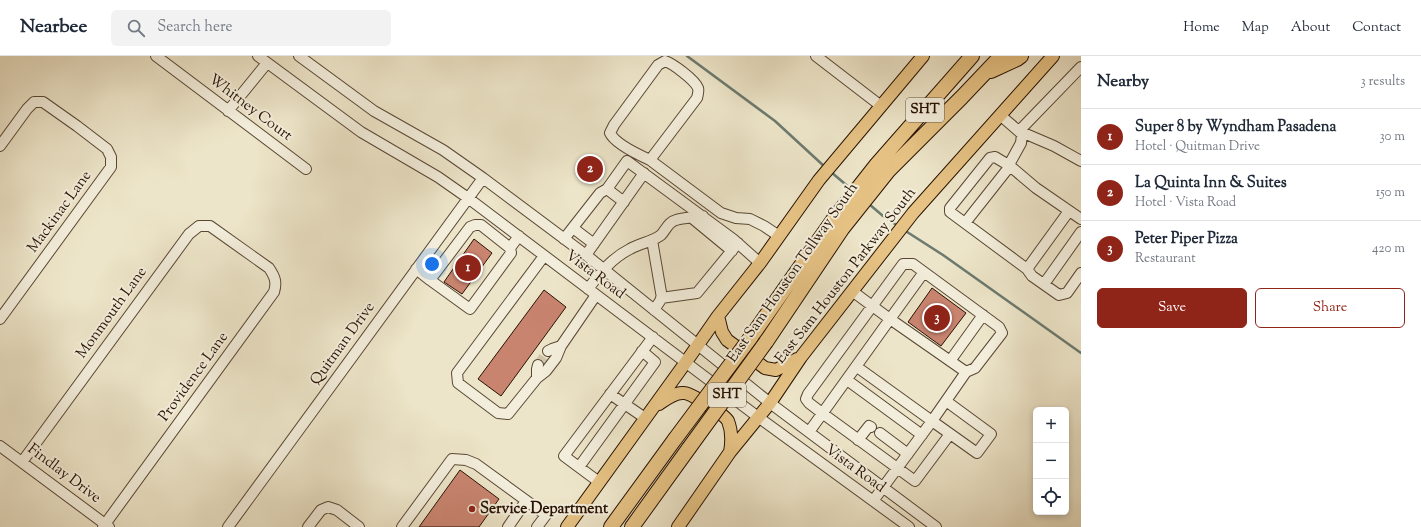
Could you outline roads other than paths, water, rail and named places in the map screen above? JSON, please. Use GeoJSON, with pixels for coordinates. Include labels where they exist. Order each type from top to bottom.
{"type":"FeatureCollection","features":[{"type":"Feature","properties":{"kind":"highway","name":"East Sam Houston Tollway South"},"geometry":{"type":"LineString","coordinates":[[611,527],[752,337],[883,167],[972,56]]}},
{"type":"Feature","properties":{"kind":"highway","name":"East Sam Houston Tollway South"},"geometry":{"type":"LineString","coordinates":[[883,167],[962,97],[1001,56]]}},
{"type":"Feature","properties":{"kind":"highway"},"geometry":{"type":"LineString","coordinates":[[983,74],[1021,56]]}},
{"type":"Feature","properties":{"kind":"highway","name":"East Sam Houston Tollway South"},"geometry":{"type":"LineString","coordinates":[[632,527],[766,342],[838,225]]}},
{"type":"Feature","properties":{"kind":"main road"},"geometry":{"type":"LineString","coordinates":[[567,527],[718,316],[760,263],[819,180],[923,56]]}},
{"type":"Feature","properties":{"kind":"main road","name":"East Sam Houston Parkway South"},"geometry":{"type":"LineString","coordinates":[[678,527],[730,452],[770,403],[801,357],[913,213],[1053,56]]}},
{"type":"Feature","properties":{"kind":"main road"},"geometry":{"type":"LineString","coordinates":[[718,316],[722,332],[727,340],[765,368],[776,370],[801,357]]}},
{"type":"Feature","properties":{"kind":"main road"},"geometry":{"type":"LineString","coordinates":[[649,414],[668,397],[682,392],[692,394],[727,419],[731,428],[732,442],[730,452]]}},
{"type":"Feature","properties":{"kind":"street","name":"Whitney Court"},"geometry":{"type":"LineString","coordinates":[[156,56],[306,169]]}},
{"type":"Feature","properties":{"kind":"street","name":"Vista Road"},"geometry":{"type":"LineString","coordinates":[[258,56],[360,132],[438,177],[468,198],[592,292],[653,336],[758,417],[909,527]]}},
{"type":"Feature","properties":{"kind":"street","name":"Vista Road"},"geometry":{"type":"LineString","coordinates":[[299,56],[374,111],[443,150],[482,178],[586,255],[770,403],[936,527]]}},
{"type":"Feature","properties":{"kind":"street"},"geometry":{"type":"LineString","coordinates":[[816,56],[881,106]]}},
{"type":"Feature","properties":{"kind":"street"},"geometry":{"type":"LineString","coordinates":[[650,160],[697,98],[699,92],[695,83],[670,63],[665,61],[658,65],[614,125],[610,133],[616,140],[637,154],[650,160],[721,213],[736,218],[750,220],[779,236]]}},
{"type":"Feature","properties":{"kind":"street"},"geometry":{"type":"LineString","coordinates":[[228,111],[268,63]]}},
{"type":"Feature","properties":{"kind":"street"},"geometry":{"type":"LineString","coordinates":[[1019,131],[1081,67]]}},
{"type":"Feature","properties":{"kind":"street","name":"Mackinac Lane"},"geometry":{"type":"LineString","coordinates":[[0,146],[27,109],[34,102],[43,102],[107,149],[111,167],[0,319]]}},
{"type":"Feature","properties":{"kind":"street"},"geometry":{"type":"LineString","coordinates":[[1000,115],[1019,131],[1054,146],[1081,161]]}},
{"type":"Feature","properties":{"kind":"street"},"geometry":{"type":"LineString","coordinates":[[965,223],[1010,166],[1010,163],[1021,143],[1022,134],[1019,131]]}},
{"type":"Feature","properties":{"kind":"street"},"geometry":{"type":"LineString","coordinates":[[1081,219],[1036,188],[1010,166],[995,157],[990,158],[950,208],[950,212],[1027,268],[1032,276],[1059,295],[1067,293],[1081,273]]}},
{"type":"Feature","properties":{"kind":"street"},"geometry":{"type":"LineString","coordinates":[[564,239],[600,193],[607,189],[627,160],[703,216],[735,247]]}},
{"type":"Feature","properties":{"kind":"street"},"geometry":{"type":"LineString","coordinates":[[586,255],[644,173]]}},
{"type":"Feature","properties":{"kind":"street","name":"Quitman Drive"},"geometry":{"type":"LineString","coordinates":[[228,527],[482,178]]}},
{"type":"Feature","properties":{"kind":"street"},"geometry":{"type":"LineString","coordinates":[[607,189],[624,202]]}},
{"type":"Feature","properties":{"kind":"street"},"geometry":{"type":"LineString","coordinates":[[1027,268],[1069,211]]}},
{"type":"Feature","properties":{"kind":"street"},"geometry":{"type":"LineString","coordinates":[[544,256],[457,373],[458,383],[498,413],[508,414],[537,378],[546,371],[592,292],[603,269],[627,250],[661,235],[672,222],[676,220],[703,216]]}},
{"type":"Feature","properties":{"kind":"street"},"geometry":{"type":"LineString","coordinates":[[692,218],[760,263]]}},
{"type":"Feature","properties":{"kind":"street"},"geometry":{"type":"LineString","coordinates":[[430,280],[470,227],[475,225],[481,225],[510,248]]}},
{"type":"Feature","properties":{"kind":"street","name":"Monmouth Lane"},"geometry":{"type":"LineString","coordinates":[[22,462],[189,234],[199,226],[210,226],[243,249]]}},
{"type":"Feature","properties":{"kind":"street"},"geometry":{"type":"LineString","coordinates":[[572,228],[594,244]]}},
{"type":"Feature","properties":{"kind":"street"},"geometry":{"type":"LineString","coordinates":[[1044,284],[1081,232]]}},
{"type":"Feature","properties":{"kind":"street"},"geometry":{"type":"LineString","coordinates":[[416,269],[470,309],[511,253],[510,248],[519,236]]}},
{"type":"Feature","properties":{"kind":"street"},"geometry":{"type":"LineString","coordinates":[[652,240],[661,298],[661,301],[654,310]]}},
{"type":"Feature","properties":{"kind":"street"},"geometry":{"type":"LineString","coordinates":[[661,298],[697,293],[735,247]]}},
{"type":"Feature","properties":{"kind":"street","name":"Providence Lane"},"geometry":{"type":"LineString","coordinates":[[106,526],[274,292],[276,285],[275,277],[269,268],[243,249]]}},
{"type":"Feature","properties":{"kind":"street"},"geometry":{"type":"LineString","coordinates":[[873,501],[897,468],[922,435],[966,372],[974,368],[1002,332],[999,327],[984,315],[914,264],[904,264],[808,394],[806,399],[809,403],[858,440],[897,468],[916,481],[950,434]]}},
{"type":"Feature","properties":{"kind":"street"},"geometry":{"type":"LineString","coordinates":[[808,432],[857,367],[924,272]]}},
{"type":"Feature","properties":{"kind":"street"},"geometry":{"type":"LineString","coordinates":[[852,291],[966,372]]}},
{"type":"Feature","properties":{"kind":"street"},"geometry":{"type":"LineString","coordinates":[[950,361],[984,315]]}},
{"type":"Feature","properties":{"kind":"street"},"geometry":{"type":"LineString","coordinates":[[598,482],[564,456],[653,336]]}},
{"type":"Feature","properties":{"kind":"street"},"geometry":{"type":"LineString","coordinates":[[548,352],[561,346]]}},
{"type":"Feature","properties":{"kind":"street"},"geometry":{"type":"LineString","coordinates":[[579,467],[655,362],[642,352]]}},
{"type":"Feature","properties":{"kind":"street"},"geometry":{"type":"LineString","coordinates":[[537,378],[538,365]]}},
{"type":"Feature","properties":{"kind":"street"},"geometry":{"type":"LineString","coordinates":[[857,367],[976,453],[991,434],[946,401]]}},
{"type":"Feature","properties":{"kind":"street"},"geometry":{"type":"LineString","coordinates":[[847,380],[922,435]]}},
{"type":"Feature","properties":{"kind":"street"},"geometry":{"type":"LineString","coordinates":[[610,394],[625,404],[649,414]]}},
{"type":"Feature","properties":{"kind":"street"},"geometry":{"type":"LineString","coordinates":[[858,440],[869,426],[908,454]]}},
{"type":"Feature","properties":{"kind":"street","name":"Findlay Drive"},"geometry":{"type":"LineString","coordinates":[[0,446],[106,526]]}},
{"type":"Feature","properties":{"kind":"street"},"geometry":{"type":"LineString","coordinates":[[402,527],[452,459],[466,460],[476,464],[546,515],[537,527]]}},
{"type":"Feature","properties":{"kind":"street"},"geometry":{"type":"LineString","coordinates":[[508,527],[526,501]]}},
{"type":"Feature","properties":{"kind":"street"},"geometry":{"type":"LineString","coordinates":[[308,527],[321,510],[328,507],[337,510],[360,527]]}},
{"type":"Feature","properties":{"kind":"waterway"},"geometry":{"type":"LineString","coordinates":[[687,56],[775,121],[825,167]]}},
{"type":"Feature","properties":{"kind":"waterway"},"geometry":{"type":"LineString","coordinates":[[831,172],[851,189]]}},
{"type":"Feature","properties":{"kind":"waterway"},"geometry":{"type":"LineString","coordinates":[[869,204],[898,226]]}},
{"type":"Feature","properties":{"kind":"waterway"},"geometry":{"type":"LineString","coordinates":[[904,230],[943,255],[1081,353]]}},
{"type":"Feature","properties":{"kind":"tunnel"},"geometry":{"type":"LineString","coordinates":[[538,365],[548,351]]}},
{"type":"Feature","properties":{"kind":"place","name":"La Quinta Inn & Suites"},"geometry":{"type":"Point","coordinates":[590,169]}},
{"type":"Feature","properties":{"kind":"place","name":"Super 8 by Wyndham Pasadena"},"geometry":{"type":"Point","coordinates":[468,268]}},
{"type":"Feature","properties":{"kind":"place","name":"Peter Piper Pizza"},"geometry":{"type":"Point","coordinates":[937,318]}},
{"type":"Feature","properties":{"kind":"place","name":"Service Department"},"geometry":{"type":"Point","coordinates":[472,509]}}]}
